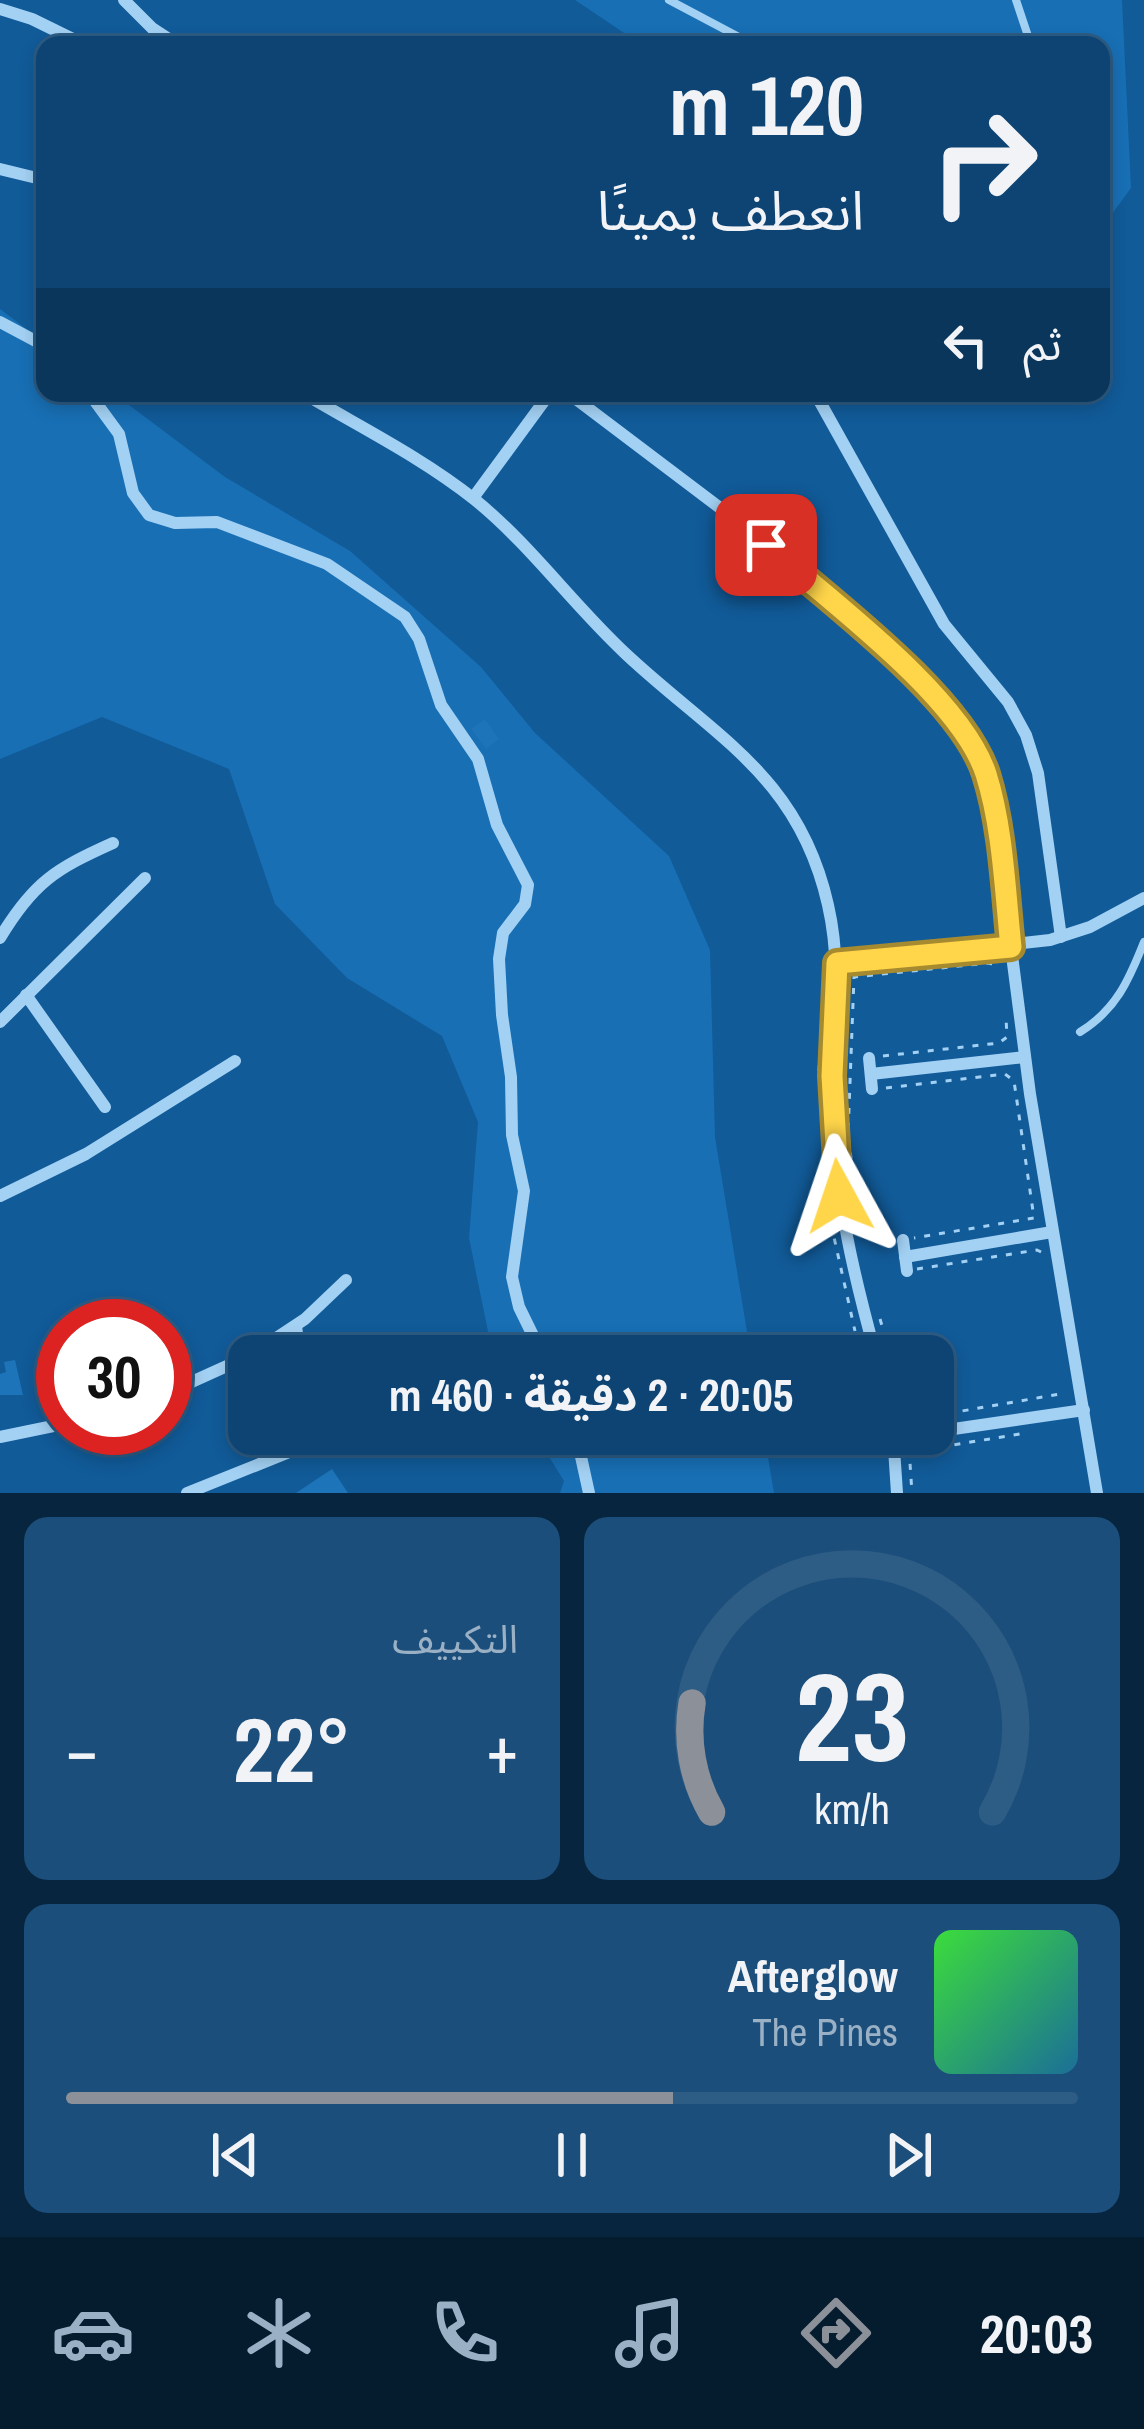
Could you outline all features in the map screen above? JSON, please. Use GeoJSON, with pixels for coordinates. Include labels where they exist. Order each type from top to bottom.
{"type":"FeatureCollection","features":[{"type":"Feature","properties":{"kind":"street"},"geometry":{"type":"LineString","coordinates":[[124,0],[164,36]]}},
{"type":"Feature","properties":{"kind":"street"},"geometry":{"type":"LineString","coordinates":[[0,9],[67,36]]}},
{"type":"Feature","properties":{"kind":"street"},"geometry":{"type":"LineString","coordinates":[[0,169],[36,178]]}},
{"type":"Feature","properties":{"kind":"street"},"geometry":{"type":"LineString","coordinates":[[0,322],[36,341]]}},
{"type":"Feature","properties":{"kind":"street"},"geometry":{"type":"LineString","coordinates":[[96,402],[119,434],[133,494],[149,515],[166,522],[217,522],[307,556],[339,571],[405,617],[419,639],[441,705],[478,759],[497,825],[528,885],[524,904],[503,933],[499,959],[512,1077],[512,1135],[524,1191],[512,1276],[533,1335]]}},
{"type":"Feature","properties":{"kind":"street"},"geometry":{"type":"LineString","coordinates":[[319,402],[416,458],[473,498],[532,553],[624,652],[721,732],[769,782],[794,817],[828,903],[837,963],[832,1076],[835,1156],[848,1246],[871,1335]]}},
{"type":"Feature","properties":{"kind":"street"},"geometry":{"type":"LineString","coordinates":[[473,498],[543,402]]}},
{"type":"Feature","properties":{"kind":"street"},"geometry":{"type":"LineString","coordinates":[[580,402],[740,523],[956,717],[978,753],[991,794],[1025,1057],[1097,1493]]}},
{"type":"Feature","properties":{"kind":"street"},"geometry":{"type":"LineString","coordinates":[[820,402],[944,624],[1008,702],[1026,734],[1038,772],[1061,937]]}},
{"type":"Feature","properties":{"kind":"street"},"geometry":{"type":"LineString","coordinates":[[0,938],[28,894],[50,873],[113,843]]}},
{"type":"Feature","properties":{"kind":"street"},"geometry":{"type":"LineString","coordinates":[[0,1022],[145,878]]}},
{"type":"Feature","properties":{"kind":"street"},"geometry":{"type":"LineString","coordinates":[[837,963],[1011,947],[1061,937],[1144,898]]}},
{"type":"Feature","properties":{"kind":"street"},"geometry":{"type":"LineString","coordinates":[[26,995],[105,1107]]}},
{"type":"Feature","properties":{"kind":"street"},"geometry":{"type":"LineString","coordinates":[[871,1074],[1025,1057]]}},
{"type":"Feature","properties":{"kind":"street"},"geometry":{"type":"LineString","coordinates":[[869,1058],[872,1089]]}},
{"type":"Feature","properties":{"kind":"street"},"geometry":{"type":"LineString","coordinates":[[0,1196],[86,1154],[236,1060]]}},
{"type":"Feature","properties":{"kind":"street"},"geometry":{"type":"LineString","coordinates":[[903,1240],[906,1264],[1052,1232]]}},
{"type":"Feature","properties":{"kind":"street"},"geometry":{"type":"LineString","coordinates":[[282,1335],[346,1280]]}},
{"type":"Feature","properties":{"kind":"street"},"geometry":{"type":"LineString","coordinates":[[296,1326],[297,1335]]}},
{"type":"Feature","properties":{"kind":"street"},"geometry":{"type":"LineString","coordinates":[[192,1382],[228,1366]]}},
{"type":"Feature","properties":{"kind":"street"},"geometry":{"type":"LineString","coordinates":[[954,1428],[1084,1410]]}},
{"type":"Feature","properties":{"kind":"street"},"geometry":{"type":"LineString","coordinates":[[0,1437],[36,1430]]}},
{"type":"Feature","properties":{"kind":"street"},"geometry":{"type":"LineString","coordinates":[[187,1493],[282,1455]]}},
{"type":"Feature","properties":{"kind":"street"},"geometry":{"type":"LineString","coordinates":[[581,1455],[589,1493]]}},
{"type":"Feature","properties":{"kind":"street"},"geometry":{"type":"LineString","coordinates":[[895,1455],[898,1493]]}},
{"type":"Feature","properties":{"kind":"lane"},"geometry":{"type":"LineString","coordinates":[[669,0],[737,36]]}},
{"type":"Feature","properties":{"kind":"lane"},"geometry":{"type":"LineString","coordinates":[[1016,0],[1028,36]]}},
{"type":"Feature","properties":{"kind":"lane"},"geometry":{"type":"LineString","coordinates":[[1080,1033],[1120,996],[1144,941]]}},
{"type":"Feature","properties":{"kind":"path"},"geometry":{"type":"LineString","coordinates":[[862,1243],[848,1136],[852,981],[860,974],[989,963],[995,963],[1001,973]]}},
{"type":"Feature","properties":{"kind":"path"},"geometry":{"type":"LineString","coordinates":[[819,1080],[822,1012]]}},
{"type":"Feature","properties":{"kind":"path"},"geometry":{"type":"LineString","coordinates":[[869,1058],[1003,1041],[1008,1032],[1005,1012]]}},
{"type":"Feature","properties":{"kind":"path"},"geometry":{"type":"LineString","coordinates":[[872,1089],[1005,1074],[1013,1078],[1034,1218],[903,1240]]}},
{"type":"Feature","properties":{"kind":"path"},"geometry":{"type":"LineString","coordinates":[[829,1213],[856,1335]]}},
{"type":"Feature","properties":{"kind":"path"},"geometry":{"type":"LineString","coordinates":[[906,1264],[1042,1253]]}},
{"type":"Feature","properties":{"kind":"path"},"geometry":{"type":"LineString","coordinates":[[878,1310],[885,1335]]}},
{"type":"Feature","properties":{"kind":"path"},"geometry":{"type":"LineString","coordinates":[[954,1414],[1061,1397],[1066,1390]]}},
{"type":"Feature","properties":{"kind":"path"},"geometry":{"type":"LineString","coordinates":[[954,1445],[1043,1430]]}},
{"type":"Feature","properties":{"kind":"path"},"geometry":{"type":"LineString","coordinates":[[910,1455],[912,1493]]}},
{"type":"Feature","properties":{"kind":"shaded area"},"geometry":{"type":"Polygon","coordinates":[[[575,0],[1122,0],[1131,188],[1110,217],[1110,36],[629,36],[575,0]]]}},
{"type":"Feature","properties":{"kind":"shaded area"},"geometry":{"type":"Polygon","coordinates":[[[0,309],[36,336],[36,402],[125,402],[225,477],[350,551],[481,667],[535,733],[669,856],[710,950],[715,1137],[748,1335],[489,1335],[469,1238],[478,1122],[442,1036],[347,978],[275,904],[229,769],[102,717],[0,759],[0,309]]]}},
{"type":"Feature","properties":{"kind":"shaded area"},"geometry":{"type":"Polygon","coordinates":[[[548,1455],[768,1455],[774,1493],[560,1493],[564,1481],[548,1455]]]}},
{"type":"Feature","properties":{"kind":"building"},"geometry":{"type":"Polygon","coordinates":[[[485,719],[499,739],[486,749],[471,729],[485,719]]]}},
{"type":"Feature","properties":{"kind":"building"},"geometry":{"type":"Polygon","coordinates":[[[15,1360],[23,1395],[0,1395],[4,1362],[15,1360]]]}},
{"type":"Feature","properties":{"kind":"building"},"geometry":{"type":"Polygon","coordinates":[[[332,1469],[348,1493],[296,1493],[332,1469]]]}},
{"type":"Feature","properties":{"kind":"route"},"geometry":{"type":"LineString","coordinates":[[766,545],[942,701],[968,735],[991,794],[1011,947],[837,963],[832,1076],[839,1196]]}}]}
